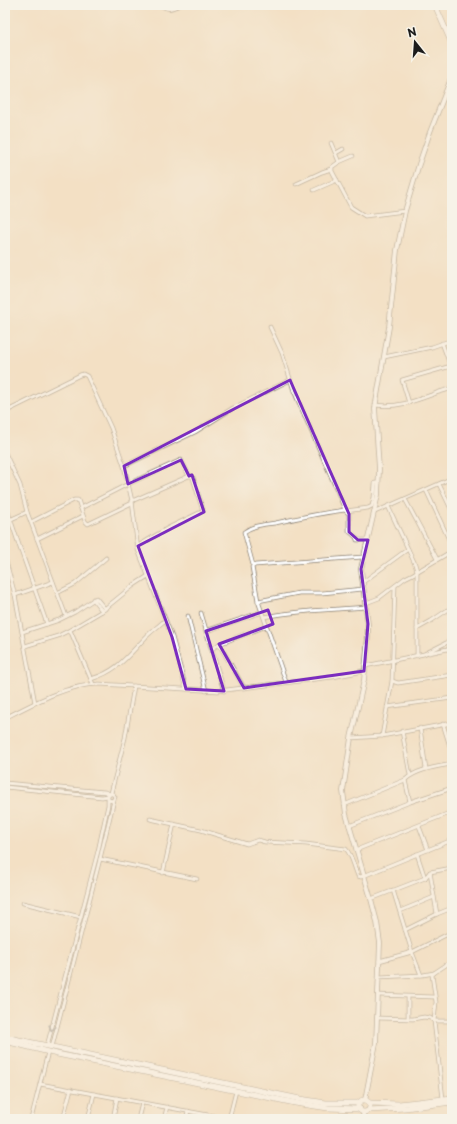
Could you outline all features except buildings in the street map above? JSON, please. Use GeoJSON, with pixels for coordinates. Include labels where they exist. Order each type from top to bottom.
{"type":"FeatureCollection","features":[{"type":"Feature","properties":{"kind":"main road"},"geometry":{"type":"LineString","coordinates":[[435,5],[452,44]]}},
{"type":"Feature","properties":{"kind":"main road"},"geometry":{"type":"LineString","coordinates":[[5,1037],[236,1091],[306,1105],[364,1110],[404,1108],[452,1102]]}},
{"type":"Feature","properties":{"kind":"main road"},"geometry":{"type":"LineString","coordinates":[[5,1042],[49,1048],[300,1100],[326,1103],[359,1103],[362,1100],[394,1104],[452,1098]]}},
{"type":"Feature","properties":{"kind":"main road"},"geometry":{"type":"LineString","coordinates":[[364,1110],[368,1101]]}},
{"type":"Feature","properties":{"kind":"main road"},"geometry":{"type":"LineString","coordinates":[[359,1103],[358,1106],[364,1110]]}},
{"type":"Feature","properties":{"kind":"street"},"geometry":{"type":"LineString","coordinates":[[161,5],[164,8],[172,9],[180,5]]}},
{"type":"Feature","properties":{"kind":"street"},"geometry":{"type":"LineString","coordinates":[[368,1101],[375,1052],[379,977],[379,937],[371,899],[349,826],[344,805],[343,791],[365,666],[368,624],[361,569],[375,512],[379,483],[376,405],[384,357],[397,250],[404,211],[430,132],[452,76]]}},
{"type":"Feature","properties":{"kind":"street"},"geometry":{"type":"LineString","coordinates":[[331,143],[339,162]]}},
{"type":"Feature","properties":{"kind":"street"},"geometry":{"type":"LineString","coordinates":[[336,153],[343,149]]}},
{"type":"Feature","properties":{"kind":"street"},"geometry":{"type":"LineString","coordinates":[[296,184],[331,169],[339,162],[354,156]]}},
{"type":"Feature","properties":{"kind":"street"},"geometry":{"type":"LineString","coordinates":[[331,169],[350,206],[365,216],[404,211]]}},
{"type":"Feature","properties":{"kind":"street"},"geometry":{"type":"LineString","coordinates":[[314,190],[337,180]]}},
{"type":"Feature","properties":{"kind":"street"},"geometry":{"type":"LineString","coordinates":[[270,327],[282,353],[290,380],[349,514],[349,531],[357,540],[368,540]]}},
{"type":"Feature","properties":{"kind":"street"},"geometry":{"type":"LineString","coordinates":[[384,357],[432,347],[452,340]]}},
{"type":"Feature","properties":{"kind":"street"},"geometry":{"type":"LineString","coordinates":[[408,403],[402,380],[452,366],[442,343]]}},
{"type":"Feature","properties":{"kind":"street"},"geometry":{"type":"LineString","coordinates":[[5,412],[83,374],[87,376],[111,428],[124,466],[132,502],[138,546],[172,637],[186,689]]}},
{"type":"Feature","properties":{"kind":"street"},"geometry":{"type":"LineString","coordinates":[[124,466],[195,432],[233,408],[290,380]]}},
{"type":"Feature","properties":{"kind":"street"},"geometry":{"type":"LineString","coordinates":[[376,405],[391,407],[408,403],[452,387]]}},
{"type":"Feature","properties":{"kind":"street"},"geometry":{"type":"LineString","coordinates":[[5,453],[20,485],[27,512],[66,616]]}},
{"type":"Feature","properties":{"kind":"street"},"geometry":{"type":"LineString","coordinates":[[81,508],[180,460],[189,476],[192,476],[193,478],[202,511],[168,528],[138,546]]}},
{"type":"Feature","properties":{"kind":"street"},"geometry":{"type":"LineString","coordinates":[[31,522],[74,500],[78,500],[86,523],[90,524],[132,502],[189,476]]}},
{"type":"Feature","properties":{"kind":"street"},"geometry":{"type":"LineString","coordinates":[[375,512],[452,478]]}},
{"type":"Feature","properties":{"kind":"street"},"geometry":{"type":"LineString","coordinates":[[286,682],[258,601],[252,568],[253,565],[244,532],[252,526],[278,522],[306,515],[368,508],[372,506],[375,483],[379,483]]}},
{"type":"Feature","properties":{"kind":"street"},"geometry":{"type":"LineString","coordinates":[[439,484],[452,511]]}},
{"type":"Feature","properties":{"kind":"street"},"geometry":{"type":"LineString","coordinates":[[426,490],[452,546]]}},
{"type":"Feature","properties":{"kind":"street"},"geometry":{"type":"LineString","coordinates":[[405,499],[438,559]]}},
{"type":"Feature","properties":{"kind":"street"},"geometry":{"type":"LineString","coordinates":[[5,503],[48,624]]}},
{"type":"Feature","properties":{"kind":"street"},"geometry":{"type":"LineString","coordinates":[[388,506],[417,571],[417,656]]}},
{"type":"Feature","properties":{"kind":"street"},"geometry":{"type":"LineString","coordinates":[[5,522],[27,512]]}},
{"type":"Feature","properties":{"kind":"street"},"geometry":{"type":"LineString","coordinates":[[37,538],[84,516]]}},
{"type":"Feature","properties":{"kind":"street"},"geometry":{"type":"LineString","coordinates":[[362,583],[408,549]]}},
{"type":"Feature","properties":{"kind":"street"},"geometry":{"type":"LineString","coordinates":[[264,617],[290,612],[321,611],[366,605],[379,598],[405,578],[452,551]]}},
{"type":"Feature","properties":{"kind":"street"},"geometry":{"type":"LineString","coordinates":[[253,565],[363,557]]}},
{"type":"Feature","properties":{"kind":"street"},"geometry":{"type":"LineString","coordinates":[[5,558],[15,595],[35,703]]}},
{"type":"Feature","properties":{"kind":"street"},"geometry":{"type":"LineString","coordinates":[[57,593],[75,584],[106,558]]}},
{"type":"Feature","properties":{"kind":"street"},"geometry":{"type":"LineString","coordinates":[[25,646],[58,636],[70,630],[104,610],[134,585],[148,576]]}},
{"type":"Feature","properties":{"kind":"street"},"geometry":{"type":"LineString","coordinates":[[15,595],[53,582]]}},
{"type":"Feature","properties":{"kind":"street"},"geometry":{"type":"LineString","coordinates":[[382,736],[392,681],[395,586]]}},
{"type":"Feature","properties":{"kind":"street"},"geometry":{"type":"LineString","coordinates":[[258,601],[299,593],[322,593],[363,589]]}},
{"type":"Feature","properties":{"kind":"street"},"geometry":{"type":"LineString","coordinates":[[22,632],[48,624],[66,616],[93,599],[104,610]]}},
{"type":"Feature","properties":{"kind":"street"},"geometry":{"type":"LineString","coordinates":[[417,629],[452,607]]}},
{"type":"Feature","properties":{"kind":"street"},"geometry":{"type":"LineString","coordinates":[[206,631],[262,612]]}},
{"type":"Feature","properties":{"kind":"street"},"geometry":{"type":"LineString","coordinates":[[201,613],[224,691]]}},
{"type":"Feature","properties":{"kind":"street"},"geometry":{"type":"LineString","coordinates":[[188,616],[206,691]]}},
{"type":"Feature","properties":{"kind":"street"},"geometry":{"type":"LineString","coordinates":[[91,679],[115,669],[165,620]]}},
{"type":"Feature","properties":{"kind":"street"},"geometry":{"type":"LineString","coordinates":[[212,649],[220,644],[266,626]]}},
{"type":"Feature","properties":{"kind":"street"},"geometry":{"type":"LineString","coordinates":[[70,630],[93,684]]}},
{"type":"Feature","properties":{"kind":"street"},"geometry":{"type":"LineString","coordinates":[[424,654],[452,640]]}},
{"type":"Feature","properties":{"kind":"street"},"geometry":{"type":"LineString","coordinates":[[220,644],[244,688]]}},
{"type":"Feature","properties":{"kind":"street"},"geometry":{"type":"LineString","coordinates":[[365,666],[452,648]]}},
{"type":"Feature","properties":{"kind":"street"},"geometry":{"type":"LineString","coordinates":[[5,718],[35,703],[70,689],[93,684],[224,691],[333,677],[364,671]]}},
{"type":"Feature","properties":{"kind":"street"},"geometry":{"type":"LineString","coordinates":[[392,681],[398,682],[452,675]]}},
{"type":"Feature","properties":{"kind":"street"},"geometry":{"type":"LineString","coordinates":[[30,1119],[100,844],[110,796],[125,738],[134,686]]}},
{"type":"Feature","properties":{"kind":"street"},"geometry":{"type":"LineString","coordinates":[[387,707],[452,698]]}},
{"type":"Feature","properties":{"kind":"street"},"geometry":{"type":"LineString","coordinates":[[352,738],[382,736],[402,731],[452,723]]}},
{"type":"Feature","properties":{"kind":"street"},"geometry":{"type":"LineString","coordinates":[[443,724],[452,754]]}},
{"type":"Feature","properties":{"kind":"street"},"geometry":{"type":"LineString","coordinates":[[420,728],[426,769]]}},
{"type":"Feature","properties":{"kind":"street"},"geometry":{"type":"LineString","coordinates":[[402,731],[410,775]]}},
{"type":"Feature","properties":{"kind":"street"},"geometry":{"type":"LineString","coordinates":[[344,805],[405,780],[410,775],[426,769],[452,764]]}},
{"type":"Feature","properties":{"kind":"street"},"geometry":{"type":"LineString","coordinates":[[405,780],[410,802]]}},
{"type":"Feature","properties":{"kind":"street"},"geometry":{"type":"LineString","coordinates":[[5,783],[110,796],[114,800],[100,859],[49,1048]]}},
{"type":"Feature","properties":{"kind":"street"},"geometry":{"type":"LineString","coordinates":[[5,787],[102,797],[110,796]]}},
{"type":"Feature","properties":{"kind":"street"},"geometry":{"type":"LineString","coordinates":[[349,826],[410,802],[452,788]]}},
{"type":"Feature","properties":{"kind":"street"},"geometry":{"type":"LineString","coordinates":[[102,797],[108,806]]}},
{"type":"Feature","properties":{"kind":"street"},"geometry":{"type":"LineString","coordinates":[[356,850],[452,812]]}},
{"type":"Feature","properties":{"kind":"street"},"geometry":{"type":"LineString","coordinates":[[150,819],[201,830],[247,844],[258,840],[265,842],[306,844],[346,849],[350,854],[358,876],[451,841],[452,848]]}},
{"type":"Feature","properties":{"kind":"street"},"geometry":{"type":"LineString","coordinates":[[162,873],[174,824]]}},
{"type":"Feature","properties":{"kind":"street"},"geometry":{"type":"LineString","coordinates":[[419,826],[428,850]]}},
{"type":"Feature","properties":{"kind":"street"},"geometry":{"type":"LineString","coordinates":[[417,854],[425,878]]}},
{"type":"Feature","properties":{"kind":"street"},"geometry":{"type":"LineString","coordinates":[[100,859],[197,880]]}},
{"type":"Feature","properties":{"kind":"street"},"geometry":{"type":"LineString","coordinates":[[371,899],[425,878],[430,872],[452,868]]}},
{"type":"Feature","properties":{"kind":"street"},"geometry":{"type":"LineString","coordinates":[[430,872],[437,914]]}},
{"type":"Feature","properties":{"kind":"street"},"geometry":{"type":"LineString","coordinates":[[394,890],[412,952],[421,975]]}},
{"type":"Feature","properties":{"kind":"street"},"geometry":{"type":"LineString","coordinates":[[400,910],[434,897]]}},
{"type":"Feature","properties":{"kind":"street"},"geometry":{"type":"LineString","coordinates":[[23,903],[81,917]]}},
{"type":"Feature","properties":{"kind":"street"},"geometry":{"type":"LineString","coordinates":[[406,930],[452,908]]}},
{"type":"Feature","properties":{"kind":"street"},"geometry":{"type":"LineString","coordinates":[[379,961],[412,952],[452,932]]}},
{"type":"Feature","properties":{"kind":"street"},"geometry":{"type":"LineString","coordinates":[[379,977],[421,975],[434,972],[452,962]]}},
{"type":"Feature","properties":{"kind":"street"},"geometry":{"type":"LineString","coordinates":[[434,972],[432,975],[436,1006],[434,1021],[443,1099]]}},
{"type":"Feature","properties":{"kind":"street"},"geometry":{"type":"LineString","coordinates":[[378,995],[434,997]]}},
{"type":"Feature","properties":{"kind":"street"},"geometry":{"type":"LineString","coordinates":[[408,997],[408,1018]]}},
{"type":"Feature","properties":{"kind":"street"},"geometry":{"type":"LineString","coordinates":[[377,1018],[424,1017],[430,1018],[434,1021],[452,1021]]}},
{"type":"Feature","properties":{"kind":"street"},"geometry":{"type":"LineString","coordinates":[[40,1084],[230,1119],[236,1091]]}},
{"type":"Feature","properties":{"kind":"street"},"geometry":{"type":"LineString","coordinates":[[63,1119],[71,1089]]}},
{"type":"Feature","properties":{"kind":"street"},"geometry":{"type":"LineString","coordinates":[[88,1119],[94,1094]]}},
{"type":"Feature","properties":{"kind":"street"},"geometry":{"type":"LineString","coordinates":[[113,1119],[117,1098]]}},
{"type":"Feature","properties":{"kind":"street"},"geometry":{"type":"LineString","coordinates":[[138,1119],[142,1103]]}},
{"type":"Feature","properties":{"kind":"street"},"geometry":{"type":"LineString","coordinates":[[164,1119],[167,1108]]}},
{"type":"Feature","properties":{"kind":"street"},"geometry":{"type":"LineString","coordinates":[[362,1119],[364,1110]]}},
{"type":"Feature","properties":{"kind":"street"},"geometry":{"type":"LineString","coordinates":[[186,1119],[188,1111]]}},
{"type":"Feature","properties":{"kind":"street"},"geometry":{"type":"LineString","coordinates":[[205,1119],[206,1114]]}},
{"type":"Feature","properties":{"kind":"highlighted area"},"geometry":{"type":"Polygon","coordinates":[[[290,380],[349,514],[349,532],[358,540],[368,540],[361,569],[368,624],[364,671],[244,688],[219,644],[273,624],[268,610],[206,631],[224,691],[186,689],[172,637],[138,546],[204,512],[192,475],[189,476],[181,460],[128,484],[124,466],[290,380]]]}}]}
